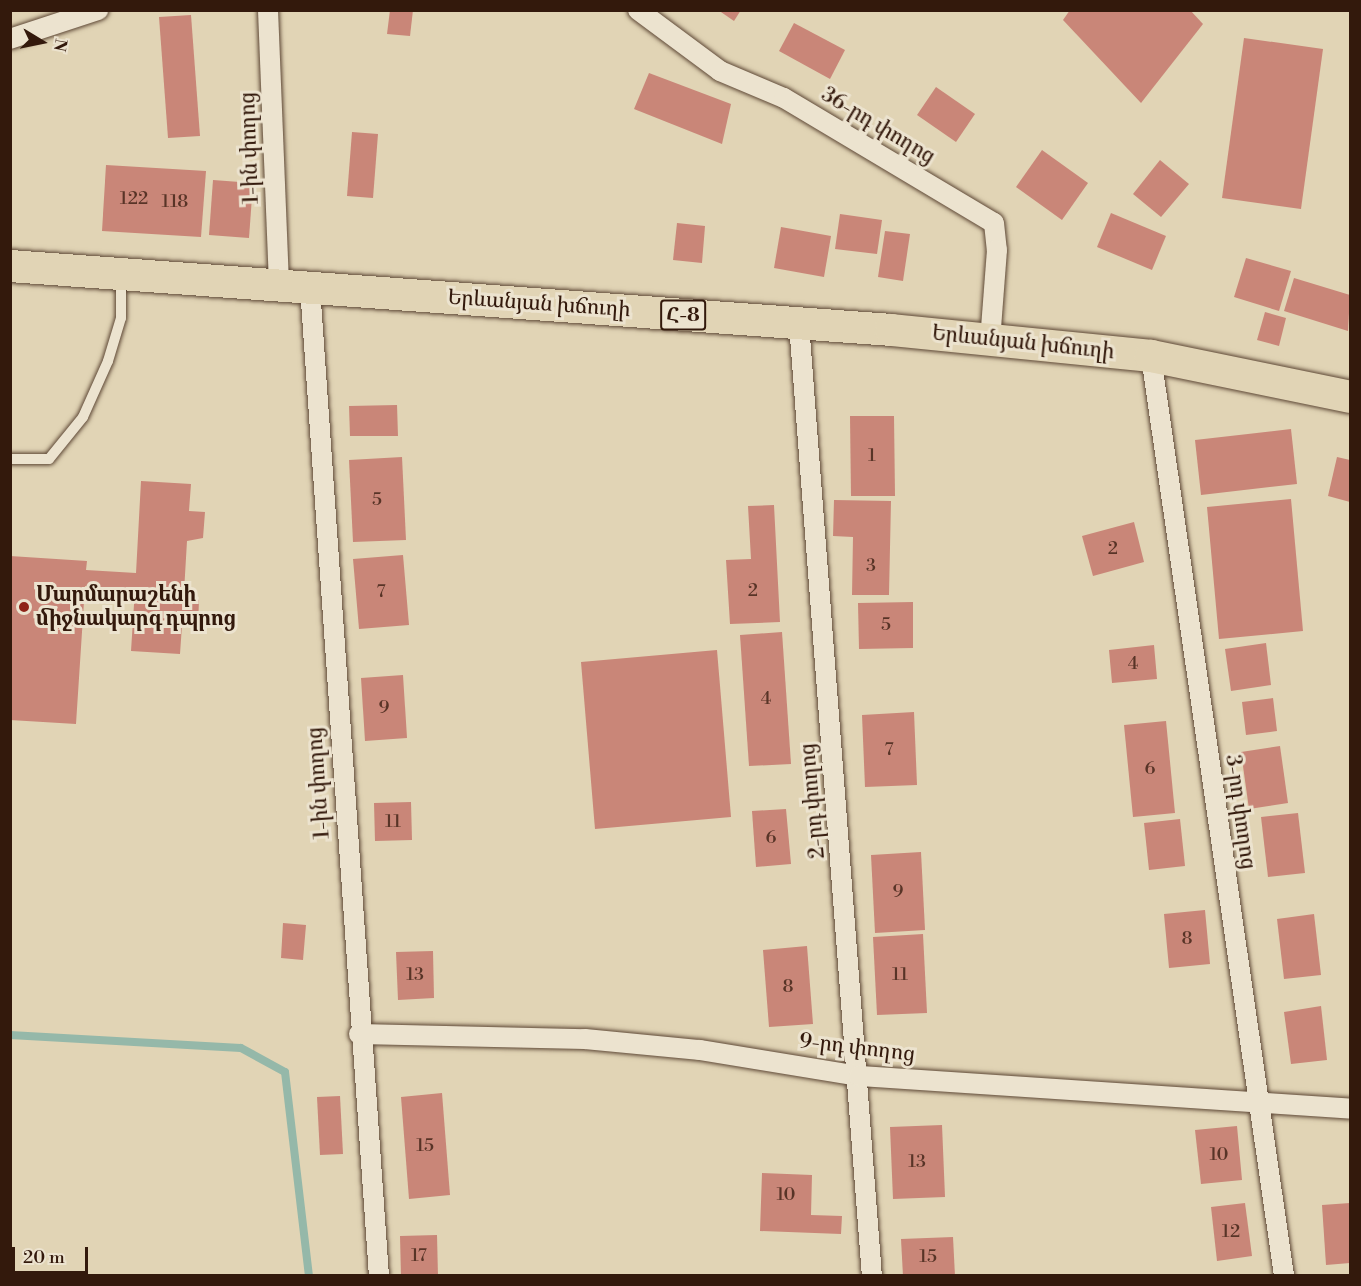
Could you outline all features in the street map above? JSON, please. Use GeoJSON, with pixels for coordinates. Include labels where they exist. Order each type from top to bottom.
{"type":"FeatureCollection","features":[{"type":"Feature","properties":{"kind":"main road","name":"Երևանյան խճուղի"},"geometry":{"type":"LineString","coordinates":[[10,266],[279,284],[990,340],[1151,356],[1350,396]]}},
{"type":"Feature","properties":{"kind":"street"},"geometry":{"type":"LineString","coordinates":[[10,39],[98,10]]}},
{"type":"Feature","properties":{"kind":"street","name":"1-ին փողոց"},"geometry":{"type":"LineString","coordinates":[[268,10],[279,284]]}},
{"type":"Feature","properties":{"kind":"street","name":"36-րդ փողոց"},"geometry":{"type":"LineString","coordinates":[[638,10],[720,71],[784,98],[993,223],[997,250],[990,340]]}},
{"type":"Feature","properties":{"kind":"street","name":"1-ին փողոց"},"geometry":{"type":"LineString","coordinates":[[310,287],[359,1034],[379,1275]]}},
{"type":"Feature","properties":{"kind":"street","name":"2-րդ փողոց"},"geometry":{"type":"LineString","coordinates":[[800,324],[859,1076],[872,1275]]}},
{"type":"Feature","properties":{"kind":"street","name":"3-րդ փողոց"},"geometry":{"type":"LineString","coordinates":[[1151,356],[1257,1106],[1284,1275]]}},
{"type":"Feature","properties":{"kind":"street","name":"9-րդ փողոց"},"geometry":{"type":"LineString","coordinates":[[359,1034],[585,1039],[700,1050],[859,1076],[1257,1106],[1350,1109]]}},
{"type":"Feature","properties":{"kind":"lane"},"geometry":{"type":"LineString","coordinates":[[10,459],[49,459],[83,417],[108,362],[121,318],[121,275]]}},
{"type":"Feature","properties":{"kind":"building"},"geometry":{"type":"Polygon","coordinates":[[[390,10],[413,10],[410,36],[387,34],[390,10]]]}},
{"type":"Feature","properties":{"kind":"building"},"geometry":{"type":"Polygon","coordinates":[[[718,10],[741,10],[734,21],[718,10]]]}},
{"type":"Feature","properties":{"kind":"building"},"geometry":{"type":"Polygon","coordinates":[[[1070,10],[1190,10],[1203,24],[1141,103],[1063,20],[1070,10]]]}},
{"type":"Feature","properties":{"kind":"building"},"geometry":{"type":"Polygon","coordinates":[[[191,15],[200,136],[168,138],[159,17],[191,15]]]}},
{"type":"Feature","properties":{"kind":"building"},"geometry":{"type":"Polygon","coordinates":[[[794,23],[845,50],[830,79],[779,51],[794,23]]]}},
{"type":"Feature","properties":{"kind":"building"},"geometry":{"type":"Polygon","coordinates":[[[1244,38],[1323,49],[1301,209],[1222,198],[1244,38]]]}},
{"type":"Feature","properties":{"kind":"building"},"geometry":{"type":"Polygon","coordinates":[[[649,73],[731,104],[722,144],[634,109],[649,73]]]}},
{"type":"Feature","properties":{"kind":"building"},"geometry":{"type":"Polygon","coordinates":[[[936,87],[975,114],[956,142],[917,115],[936,87]]]}},
{"type":"Feature","properties":{"kind":"building"},"geometry":{"type":"Polygon","coordinates":[[[352,132],[378,134],[373,198],[347,196],[352,132]]]}},
{"type":"Feature","properties":{"kind":"building"},"geometry":{"type":"Polygon","coordinates":[[[1042,150],[1088,183],[1062,220],[1016,187],[1042,150]]]}},
{"type":"Feature","properties":{"kind":"building"},"geometry":{"type":"Polygon","coordinates":[[[1160,160],[1189,184],[1161,217],[1133,194],[1160,160]]]}},
{"type":"Feature","properties":{"kind":"building"},"geometry":{"type":"Polygon","coordinates":[[[106,165],[206,171],[201,237],[102,231],[106,165]]]}},
{"type":"Feature","properties":{"kind":"building"},"geometry":{"type":"Polygon","coordinates":[[[213,180],[253,183],[249,238],[209,235],[213,180]]]}},
{"type":"Feature","properties":{"kind":"building"},"geometry":{"type":"Polygon","coordinates":[[[1111,213],[1166,236],[1152,270],[1097,247],[1111,213]]]}},
{"type":"Feature","properties":{"kind":"building"},"geometry":{"type":"Polygon","coordinates":[[[840,214],[882,220],[877,254],[835,249],[840,214]]]}},
{"type":"Feature","properties":{"kind":"building"},"geometry":{"type":"Polygon","coordinates":[[[677,223],[705,226],[702,263],[673,260],[677,223]]]}},
{"type":"Feature","properties":{"kind":"building"},"geometry":{"type":"Polygon","coordinates":[[[781,227],[831,236],[824,277],[774,268],[781,227]]]}},
{"type":"Feature","properties":{"kind":"building"},"geometry":{"type":"Polygon","coordinates":[[[885,231],[910,234],[903,281],[878,277],[885,231]]]}},
{"type":"Feature","properties":{"kind":"building"},"geometry":{"type":"Polygon","coordinates":[[[1246,258],[1291,271],[1279,311],[1234,297],[1246,258]]]}},
{"type":"Feature","properties":{"kind":"building"},"geometry":{"type":"Polygon","coordinates":[[[1294,278],[1350,295],[1348,331],[1284,311],[1294,278]]]}},
{"type":"Feature","properties":{"kind":"building"},"geometry":{"type":"Polygon","coordinates":[[[1265,312],[1286,318],[1279,346],[1257,340],[1265,312]]]}},
{"type":"Feature","properties":{"kind":"building"},"geometry":{"type":"Polygon","coordinates":[[[397,405],[398,436],[350,436],[349,406],[397,405]]]}},
{"type":"Feature","properties":{"kind":"building"},"geometry":{"type":"Polygon","coordinates":[[[850,416],[894,416],[895,496],[851,496],[850,416]]]}},
{"type":"Feature","properties":{"kind":"building"},"geometry":{"type":"Polygon","coordinates":[[[1291,429],[1297,484],[1201,495],[1195,440],[1291,429]]]}},
{"type":"Feature","properties":{"kind":"building"},"geometry":{"type":"Polygon","coordinates":[[[402,457],[406,540],[353,542],[349,460],[402,457]]]}},
{"type":"Feature","properties":{"kind":"building"},"geometry":{"type":"Polygon","coordinates":[[[1337,457],[1350,460],[1350,502],[1328,496],[1337,457]]]}},
{"type":"Feature","properties":{"kind":"building"},"geometry":{"type":"Polygon","coordinates":[[[141,481],[191,484],[189,511],[205,512],[203,538],[187,541],[184,592],[199,600],[198,626],[182,625],[180,654],[131,651],[135,589],[85,586],[76,724],[10,720],[10,556],[87,561],[86,570],[136,573],[141,481]]]}},
{"type":"Feature","properties":{"kind":"building"},"geometry":{"type":"Polygon","coordinates":[[[1291,499],[1303,631],[1219,639],[1207,507],[1291,499]]]}},
{"type":"Feature","properties":{"kind":"building"},"geometry":{"type":"Polygon","coordinates":[[[834,500],[891,501],[889,595],[852,595],[853,537],[833,536],[834,500]]]}},
{"type":"Feature","properties":{"kind":"building"},"geometry":{"type":"Polygon","coordinates":[[[774,505],[780,622],[730,624],[726,560],[751,559],[748,506],[774,505]]]}},
{"type":"Feature","properties":{"kind":"building"},"geometry":{"type":"Polygon","coordinates":[[[1134,522],[1144,562],[1093,576],[1082,536],[1134,522]]]}},
{"type":"Feature","properties":{"kind":"building"},"geometry":{"type":"Polygon","coordinates":[[[403,555],[409,625],[359,629],[353,559],[403,555]]]}},
{"type":"Feature","properties":{"kind":"building"},"geometry":{"type":"Polygon","coordinates":[[[913,602],[913,648],[859,649],[858,603],[913,602]]]}},
{"type":"Feature","properties":{"kind":"building"},"geometry":{"type":"Polygon","coordinates":[[[782,632],[791,764],[749,766],[740,635],[782,632]]]}},
{"type":"Feature","properties":{"kind":"building"},"geometry":{"type":"Polygon","coordinates":[[[1266,643],[1271,685],[1231,691],[1225,649],[1266,643]]]}},
{"type":"Feature","properties":{"kind":"building"},"geometry":{"type":"Polygon","coordinates":[[[1154,645],[1157,679],[1112,683],[1109,650],[1154,645]]]}},
{"type":"Feature","properties":{"kind":"building"},"geometry":{"type":"Polygon","coordinates":[[[717,650],[731,817],[595,829],[581,662],[717,650]]]}},
{"type":"Feature","properties":{"kind":"building"},"geometry":{"type":"Polygon","coordinates":[[[403,675],[407,738],[365,741],[361,678],[403,675]]]}},
{"type":"Feature","properties":{"kind":"building"},"geometry":{"type":"Polygon","coordinates":[[[1273,698],[1277,731],[1246,735],[1242,702],[1273,698]]]}},
{"type":"Feature","properties":{"kind":"building"},"geometry":{"type":"Polygon","coordinates":[[[914,712],[917,785],[865,787],[862,715],[914,712]]]}},
{"type":"Feature","properties":{"kind":"building"},"geometry":{"type":"Polygon","coordinates":[[[1166,721],[1175,813],[1133,817],[1124,725],[1166,721]]]}},
{"type":"Feature","properties":{"kind":"building"},"geometry":{"type":"Polygon","coordinates":[[[1280,746],[1288,803],[1249,809],[1241,752],[1280,746]]]}},
{"type":"Feature","properties":{"kind":"building"},"geometry":{"type":"Polygon","coordinates":[[[411,802],[412,840],[375,841],[374,803],[411,802]]]}},
{"type":"Feature","properties":{"kind":"building"},"geometry":{"type":"Polygon","coordinates":[[[786,809],[791,864],[756,867],[752,811],[786,809]]]}},
{"type":"Feature","properties":{"kind":"building"},"geometry":{"type":"Polygon","coordinates":[[[1298,813],[1305,873],[1268,877],[1261,817],[1298,813]]]}},
{"type":"Feature","properties":{"kind":"building"},"geometry":{"type":"Polygon","coordinates":[[[1180,819],[1185,866],[1149,870],[1144,823],[1180,819]]]}},
{"type":"Feature","properties":{"kind":"building"},"geometry":{"type":"Polygon","coordinates":[[[921,852],[925,930],[875,933],[871,855],[921,852]]]}},
{"type":"Feature","properties":{"kind":"building"},"geometry":{"type":"Polygon","coordinates":[[[1205,910],[1210,964],[1169,968],[1164,914],[1205,910]]]}},
{"type":"Feature","properties":{"kind":"building"},"geometry":{"type":"Polygon","coordinates":[[[1314,914],[1321,975],[1284,979],[1277,919],[1314,914]]]}},
{"type":"Feature","properties":{"kind":"building"},"geometry":{"type":"Polygon","coordinates":[[[283,923],[306,925],[303,960],[281,958],[283,923]]]}},
{"type":"Feature","properties":{"kind":"building"},"geometry":{"type":"Polygon","coordinates":[[[923,934],[927,1013],[877,1015],[873,937],[923,934]]]}},
{"type":"Feature","properties":{"kind":"building"},"geometry":{"type":"Polygon","coordinates":[[[807,946],[813,1024],[769,1027],[763,950],[807,946]]]}},
{"type":"Feature","properties":{"kind":"building"},"geometry":{"type":"Polygon","coordinates":[[[433,951],[434,998],[398,1000],[396,952],[433,951]]]}},
{"type":"Feature","properties":{"kind":"building"},"geometry":{"type":"Polygon","coordinates":[[[1321,1006],[1327,1060],[1291,1064],[1284,1012],[1321,1006]]]}},
{"type":"Feature","properties":{"kind":"building"},"geometry":{"type":"Polygon","coordinates":[[[442,1093],[450,1195],[409,1199],[401,1097],[442,1093]]]}},
{"type":"Feature","properties":{"kind":"building"},"geometry":{"type":"Polygon","coordinates":[[[340,1096],[343,1154],[320,1155],[317,1097],[340,1096]]]}},
{"type":"Feature","properties":{"kind":"building"},"geometry":{"type":"Polygon","coordinates":[[[942,1125],[945,1197],[893,1199],[890,1127],[942,1125]]]}},
{"type":"Feature","properties":{"kind":"building"},"geometry":{"type":"Polygon","coordinates":[[[1237,1126],[1242,1180],[1201,1184],[1195,1130],[1237,1126]]]}},
{"type":"Feature","properties":{"kind":"building"},"geometry":{"type":"Polygon","coordinates":[[[762,1173],[812,1175],[811,1215],[842,1216],[841,1234],[760,1231],[762,1173]]]}},
{"type":"Feature","properties":{"kind":"building"},"geometry":{"type":"Polygon","coordinates":[[[1245,1203],[1252,1256],[1217,1261],[1211,1207],[1245,1203]]]}},
{"type":"Feature","properties":{"kind":"building"},"geometry":{"type":"Polygon","coordinates":[[[1350,1203],[1350,1263],[1326,1265],[1322,1205],[1350,1203]]]}},
{"type":"Feature","properties":{"kind":"building"},"geometry":{"type":"Polygon","coordinates":[[[437,1235],[438,1276],[401,1276],[400,1236],[437,1235]]]}},
{"type":"Feature","properties":{"kind":"building"},"geometry":{"type":"Polygon","coordinates":[[[953,1237],[955,1276],[903,1276],[901,1239],[953,1237]]]}},
{"type":"Feature","properties":{"kind":"waterway"},"geometry":{"type":"LineString","coordinates":[[10,1035],[241,1048],[285,1072],[309,1276]]}},
{"type":"Feature","properties":{"kind":"place","name":"Մարմարաշենի միջնակարգ դպրոց"},"geometry":{"type":"Point","coordinates":[24,607]}}]}
